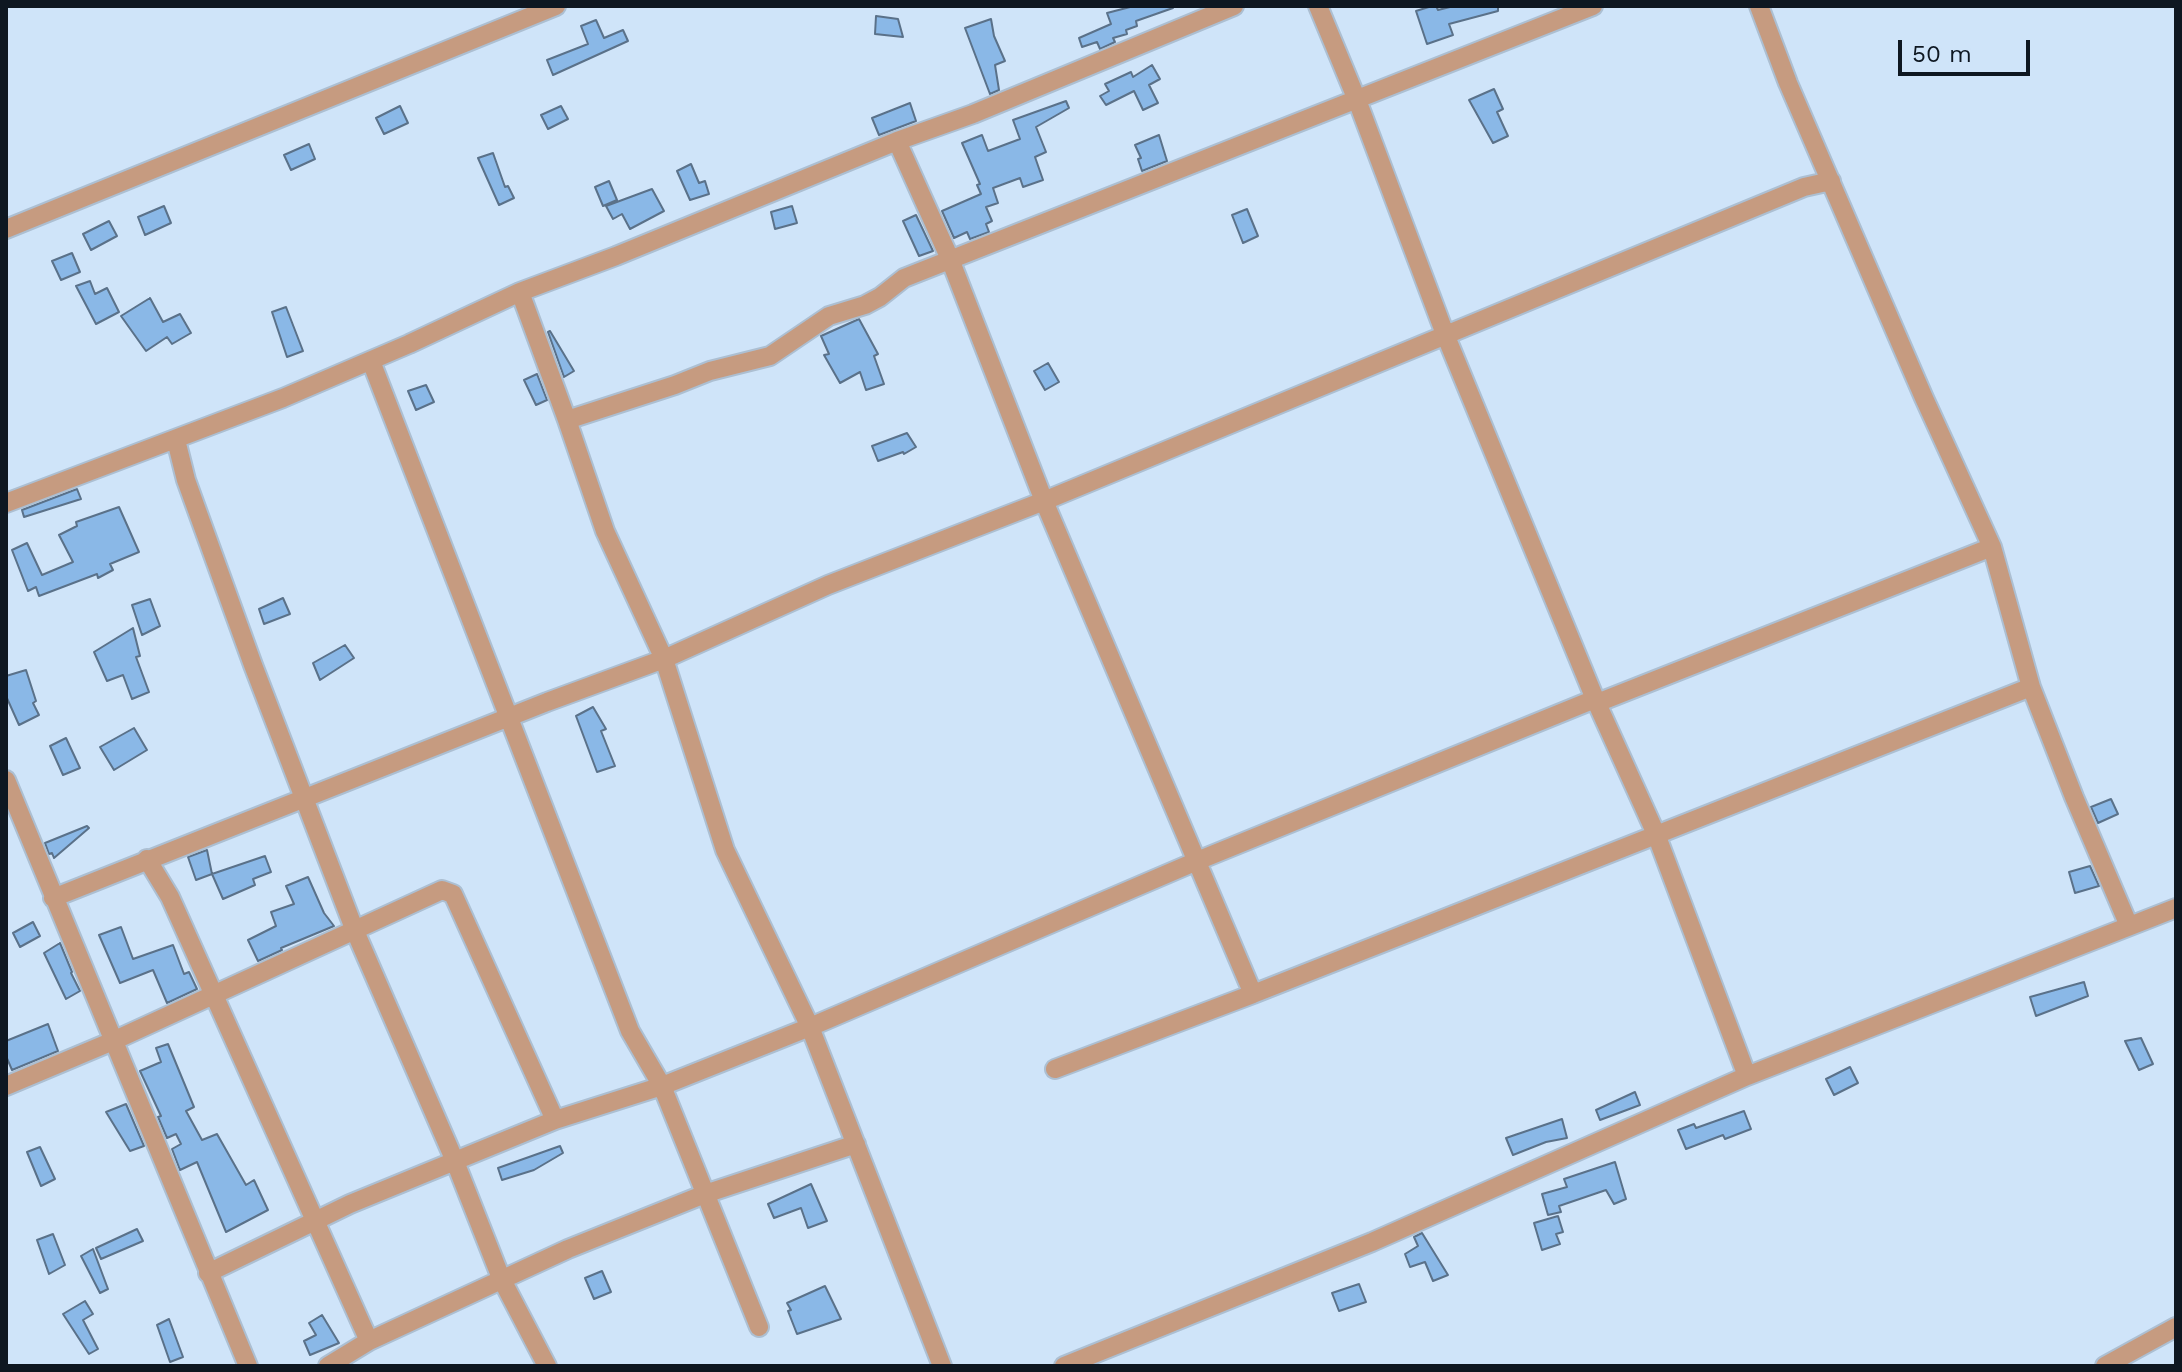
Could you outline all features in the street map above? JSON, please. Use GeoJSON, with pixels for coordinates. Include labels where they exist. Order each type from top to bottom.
{"type":"FeatureCollection","features":[{"type":"Feature","properties":{"kind":"street"},"geometry":{"type":"LineString","coordinates":[[6,229],[556,6]]}},
{"type":"Feature","properties":{"kind":"street"},"geometry":{"type":"LineString","coordinates":[[6,503],[176,440],[371,361],[520,292],[897,141],[973,114],[1234,6]]}},
{"type":"Feature","properties":{"kind":"street"},"geometry":{"type":"LineString","coordinates":[[1318,6],[1357,100],[1445,334],[1596,701],[1656,834],[1747,1076]]}},
{"type":"Feature","properties":{"kind":"street"},"geometry":{"type":"LineString","coordinates":[[567,420],[710,371],[770,356],[829,316],[865,305],[904,278],[1593,6]]}},
{"type":"Feature","properties":{"kind":"street"},"geometry":{"type":"LineString","coordinates":[[1759,6],[1788,83],[1992,547],[2031,687],[2129,926]]}},
{"type":"Feature","properties":{"kind":"street"},"geometry":{"type":"LineString","coordinates":[[897,141],[950,259],[1044,501],[1253,994]]}},
{"type":"Feature","properties":{"kind":"street"},"geometry":{"type":"LineString","coordinates":[[53,898],[664,659],[828,585],[1044,501],[1804,187],[1831,181]]}},
{"type":"Feature","properties":{"kind":"street"},"geometry":{"type":"LineString","coordinates":[[520,292],[605,531],[664,659],[725,850],[810,1027],[942,1366]]}},
{"type":"Feature","properties":{"kind":"street"},"geometry":{"type":"LineString","coordinates":[[371,361],[630,1031],[662,1086],[759,1327]]}},
{"type":"Feature","properties":{"kind":"street"},"geometry":{"type":"LineString","coordinates":[[176,440],[186,480],[355,931],[454,1159],[501,1278],[547,1366]]}},
{"type":"Feature","properties":{"kind":"street"},"geometry":{"type":"LineString","coordinates":[[208,1273],[313,1221],[454,1159],[555,1120],[662,1086],[810,1027],[1197,861],[1992,547]]}},
{"type":"Feature","properties":{"kind":"street"},"geometry":{"type":"LineString","coordinates":[[1055,1069],[2031,687]]}},
{"type":"Feature","properties":{"kind":"street"},"geometry":{"type":"LineString","coordinates":[[7,784],[248,1366]]}},
{"type":"Feature","properties":{"kind":"street"},"geometry":{"type":"LineString","coordinates":[[147,859],[170,897],[369,1341]]}},
{"type":"Feature","properties":{"kind":"street"},"geometry":{"type":"LineString","coordinates":[[6,1086],[113,1041],[442,890],[453,894],[555,1120]]}},
{"type":"Feature","properties":{"kind":"street"},"geometry":{"type":"LineString","coordinates":[[1064,1366],[1372,1242],[1747,1076],[2176,908]]}},
{"type":"Feature","properties":{"kind":"street"},"geometry":{"type":"LineString","coordinates":[[328,1366],[369,1341],[501,1278],[705,1194],[856,1144]]}},
{"type":"Feature","properties":{"kind":"street"},"geometry":{"type":"LineString","coordinates":[[2105,1366],[2176,1327]]}},
{"type":"Feature","properties":{"kind":"building"},"geometry":{"type":"Polygon","coordinates":[[[1134,6],[1173,8],[1136,21],[1137,26],[1126,30],[1127,34],[1113,38],[1115,42],[1100,49],[1097,42],[1082,47],[1079,38],[1111,24],[1107,13],[1134,6]]]}},
{"type":"Feature","properties":{"kind":"building"},"geometry":{"type":"Polygon","coordinates":[[[1432,6],[1438,10],[1454,6],[1498,6],[1498,11],[1449,24],[1453,35],[1427,44],[1416,11],[1432,6]]]}},
{"type":"Feature","properties":{"kind":"building"},"geometry":{"type":"Polygon","coordinates":[[[876,16],[898,19],[903,37],[875,34],[876,16]]]}},
{"type":"Feature","properties":{"kind":"building"},"geometry":{"type":"Polygon","coordinates":[[[991,19],[994,36],[1005,61],[995,65],[999,90],[990,94],[965,28],[991,19]]]}},
{"type":"Feature","properties":{"kind":"building"},"geometry":{"type":"Polygon","coordinates":[[[596,20],[604,38],[623,30],[628,41],[553,75],[547,60],[588,44],[581,26],[596,20]]]}},
{"type":"Feature","properties":{"kind":"building"},"geometry":{"type":"Polygon","coordinates":[[[1152,65],[1160,79],[1149,85],[1158,103],[1143,110],[1134,91],[1106,105],[1100,96],[1109,91],[1105,84],[1131,72],[1133,77],[1152,65]]]}},
{"type":"Feature","properties":{"kind":"building"},"geometry":{"type":"Polygon","coordinates":[[[1494,89],[1503,109],[1497,112],[1508,136],[1493,143],[1469,100],[1494,89]]]}},
{"type":"Feature","properties":{"kind":"building"},"geometry":{"type":"Polygon","coordinates":[[[1066,101],[1069,108],[1036,127],[1046,152],[1035,157],[1043,180],[1023,187],[1020,178],[993,188],[998,203],[986,207],[992,221],[986,224],[989,232],[970,239],[967,232],[954,238],[942,211],[981,194],[977,185],[980,184],[962,143],[982,135],[988,151],[1020,139],[1013,120],[1066,101]]]}},
{"type":"Feature","properties":{"kind":"building"},"geometry":{"type":"Polygon","coordinates":[[[910,103],[916,121],[879,135],[872,118],[910,103]]]}},
{"type":"Feature","properties":{"kind":"building"},"geometry":{"type":"Polygon","coordinates":[[[400,106],[408,123],[384,134],[376,118],[400,106]]]}},
{"type":"Feature","properties":{"kind":"building"},"geometry":{"type":"Polygon","coordinates":[[[561,106],[568,119],[548,129],[541,115],[561,106]]]}},
{"type":"Feature","properties":{"kind":"building"},"geometry":{"type":"Polygon","coordinates":[[[1159,135],[1167,161],[1142,171],[1138,159],[1141,158],[1135,145],[1159,135]]]}},
{"type":"Feature","properties":{"kind":"building"},"geometry":{"type":"Polygon","coordinates":[[[309,144],[315,159],[291,170],[284,155],[309,144]]]}},
{"type":"Feature","properties":{"kind":"building"},"geometry":{"type":"Polygon","coordinates":[[[493,153],[505,187],[508,186],[514,198],[499,205],[478,158],[493,153]]]}},
{"type":"Feature","properties":{"kind":"building"},"geometry":{"type":"Polygon","coordinates":[[[691,164],[699,183],[705,181],[709,194],[690,200],[677,171],[691,164]]]}},
{"type":"Feature","properties":{"kind":"building"},"geometry":{"type":"Polygon","coordinates":[[[609,181],[617,200],[603,206],[595,187],[609,181]]]}},
{"type":"Feature","properties":{"kind":"building"},"geometry":{"type":"Polygon","coordinates":[[[652,189],[664,211],[630,229],[622,214],[613,219],[606,206],[652,189]]]}},
{"type":"Feature","properties":{"kind":"building"},"geometry":{"type":"Polygon","coordinates":[[[164,206],[171,223],[145,235],[138,217],[164,206]]]}},
{"type":"Feature","properties":{"kind":"building"},"geometry":{"type":"Polygon","coordinates":[[[792,206],[797,223],[775,229],[771,212],[792,206]]]}},
{"type":"Feature","properties":{"kind":"building"},"geometry":{"type":"Polygon","coordinates":[[[1247,209],[1258,236],[1243,243],[1232,215],[1247,209]]]}},
{"type":"Feature","properties":{"kind":"building"},"geometry":{"type":"Polygon","coordinates":[[[916,215],[933,251],[919,256],[903,221],[916,215]]]}},
{"type":"Feature","properties":{"kind":"building"},"geometry":{"type":"Polygon","coordinates":[[[109,221],[117,236],[91,250],[83,234],[109,221]]]}},
{"type":"Feature","properties":{"kind":"building"},"geometry":{"type":"Polygon","coordinates":[[[72,253],[80,272],[61,280],[52,261],[72,253]]]}},
{"type":"Feature","properties":{"kind":"building"},"geometry":{"type":"Polygon","coordinates":[[[90,281],[95,294],[107,288],[119,312],[96,324],[76,286],[90,281]]]}},
{"type":"Feature","properties":{"kind":"building"},"geometry":{"type":"Polygon","coordinates":[[[150,298],[163,322],[180,314],[191,333],[172,344],[167,337],[146,351],[121,316],[150,298]]]}},
{"type":"Feature","properties":{"kind":"building"},"geometry":{"type":"Polygon","coordinates":[[[286,307],[303,351],[287,357],[272,312],[286,307]]]}},
{"type":"Feature","properties":{"kind":"building"},"geometry":{"type":"Polygon","coordinates":[[[859,319],[878,354],[874,356],[884,384],[866,390],[860,372],[840,383],[824,355],[829,354],[821,336],[859,319]]]}},
{"type":"Feature","properties":{"kind":"building"},"geometry":{"type":"Polygon","coordinates":[[[548,332],[574,371],[564,377],[548,332]]]}},
{"type":"Feature","properties":{"kind":"building"},"geometry":{"type":"Polygon","coordinates":[[[1048,363],[1059,382],[1045,390],[1034,371],[1048,363]]]}},
{"type":"Feature","properties":{"kind":"building"},"geometry":{"type":"Polygon","coordinates":[[[537,374],[547,400],[536,405],[524,380],[537,374]]]}},
{"type":"Feature","properties":{"kind":"building"},"geometry":{"type":"Polygon","coordinates":[[[426,385],[434,402],[416,410],[408,391],[426,385]]]}},
{"type":"Feature","properties":{"kind":"building"},"geometry":{"type":"Polygon","coordinates":[[[907,433],[916,447],[904,454],[878,461],[872,446],[907,433]]]}},
{"type":"Feature","properties":{"kind":"building"},"geometry":{"type":"Polygon","coordinates":[[[77,489],[81,499],[24,517],[22,510],[77,489]]]}},
{"type":"Feature","properties":{"kind":"building"},"geometry":{"type":"Polygon","coordinates":[[[119,507],[139,552],[110,564],[113,570],[98,578],[97,574],[39,596],[36,587],[28,591],[12,550],[27,543],[42,575],[73,562],[59,535],[77,526],[76,522],[119,507]]]}},
{"type":"Feature","properties":{"kind":"building"},"geometry":{"type":"Polygon","coordinates":[[[283,598],[290,614],[264,624],[259,609],[283,598]]]}},
{"type":"Feature","properties":{"kind":"building"},"geometry":{"type":"Polygon","coordinates":[[[150,599],[160,626],[142,635],[132,605],[150,599]]]}},
{"type":"Feature","properties":{"kind":"building"},"geometry":{"type":"Polygon","coordinates":[[[133,628],[140,656],[136,657],[149,692],[132,699],[123,675],[107,681],[94,652],[133,628]]]}},
{"type":"Feature","properties":{"kind":"building"},"geometry":{"type":"Polygon","coordinates":[[[345,645],[354,658],[320,680],[313,663],[345,645]]]}},
{"type":"Feature","properties":{"kind":"building"},"geometry":{"type":"Polygon","coordinates":[[[26,670],[36,701],[33,703],[39,715],[19,725],[6,696],[6,676],[26,670]]]}},
{"type":"Feature","properties":{"kind":"building"},"geometry":{"type":"Polygon","coordinates":[[[593,707],[606,729],[601,731],[615,766],[597,772],[576,716],[593,707]]]}},
{"type":"Feature","properties":{"kind":"building"},"geometry":{"type":"Polygon","coordinates":[[[134,728],[147,750],[114,770],[100,747],[134,728]]]}},
{"type":"Feature","properties":{"kind":"building"},"geometry":{"type":"Polygon","coordinates":[[[66,738],[80,768],[63,775],[50,746],[66,738]]]}},
{"type":"Feature","properties":{"kind":"building"},"geometry":{"type":"Polygon","coordinates":[[[2111,799],[2118,814],[2098,823],[2091,807],[2111,799]]]}},
{"type":"Feature","properties":{"kind":"building"},"geometry":{"type":"Polygon","coordinates":[[[87,826],[89,828],[54,858],[52,853],[49,854],[45,843],[87,826]]]}},
{"type":"Feature","properties":{"kind":"building"},"geometry":{"type":"Polygon","coordinates":[[[207,850],[212,874],[196,880],[188,857],[207,850]]]}},
{"type":"Feature","properties":{"kind":"building"},"geometry":{"type":"Polygon","coordinates":[[[265,856],[271,872],[253,879],[255,885],[223,899],[212,874],[265,856]]]}},
{"type":"Feature","properties":{"kind":"building"},"geometry":{"type":"Polygon","coordinates":[[[2090,866],[2099,886],[2075,893],[2069,872],[2090,866]]]}},
{"type":"Feature","properties":{"kind":"building"},"geometry":{"type":"Polygon","coordinates":[[[308,877],[324,913],[334,926],[258,961],[248,940],[276,926],[271,912],[294,904],[286,886],[308,877]]]}},
{"type":"Feature","properties":{"kind":"building"},"geometry":{"type":"Polygon","coordinates":[[[33,922],[40,936],[20,947],[13,933],[33,922]]]}},
{"type":"Feature","properties":{"kind":"building"},"geometry":{"type":"Polygon","coordinates":[[[121,927],[133,959],[173,945],[184,974],[189,972],[197,989],[167,1003],[153,970],[120,983],[99,935],[121,927]]]}},
{"type":"Feature","properties":{"kind":"building"},"geometry":{"type":"Polygon","coordinates":[[[60,943],[80,991],[66,999],[44,953],[60,943]]]}},
{"type":"Feature","properties":{"kind":"building"},"geometry":{"type":"Polygon","coordinates":[[[2084,982],[2088,996],[2036,1016],[2030,997],[2084,982]]]}},
{"type":"Feature","properties":{"kind":"building"},"geometry":{"type":"Polygon","coordinates":[[[48,1024],[58,1051],[12,1070],[6,1056],[6,1041],[48,1024]]]}},
{"type":"Feature","properties":{"kind":"building"},"geometry":{"type":"Polygon","coordinates":[[[2141,1038],[2153,1064],[2139,1070],[2125,1041],[2141,1038]]]}},
{"type":"Feature","properties":{"kind":"building"},"geometry":{"type":"Polygon","coordinates":[[[168,1044],[194,1107],[186,1111],[202,1140],[217,1134],[246,1185],[254,1180],[268,1210],[226,1232],[197,1162],[180,1170],[172,1149],[181,1144],[176,1134],[167,1138],[158,1117],[161,1116],[140,1071],[161,1062],[156,1048],[168,1044]]]}},
{"type":"Feature","properties":{"kind":"building"},"geometry":{"type":"Polygon","coordinates":[[[1850,1067],[1858,1083],[1834,1095],[1826,1079],[1850,1067]]]}},
{"type":"Feature","properties":{"kind":"building"},"geometry":{"type":"Polygon","coordinates":[[[1635,1092],[1640,1105],[1600,1120],[1596,1110],[1635,1092]]]}},
{"type":"Feature","properties":{"kind":"building"},"geometry":{"type":"Polygon","coordinates":[[[126,1104],[144,1146],[130,1151],[106,1112],[126,1104]]]}},
{"type":"Feature","properties":{"kind":"building"},"geometry":{"type":"Polygon","coordinates":[[[1744,1111],[1751,1129],[1725,1139],[1723,1135],[1686,1149],[1678,1130],[1694,1124],[1696,1128],[1744,1111]]]}},
{"type":"Feature","properties":{"kind":"building"},"geometry":{"type":"Polygon","coordinates":[[[1562,1119],[1567,1138],[1546,1142],[1513,1155],[1506,1138],[1562,1119]]]}},
{"type":"Feature","properties":{"kind":"building"},"geometry":{"type":"Polygon","coordinates":[[[560,1146],[563,1153],[534,1170],[502,1180],[498,1168],[560,1146]]]}},
{"type":"Feature","properties":{"kind":"building"},"geometry":{"type":"Polygon","coordinates":[[[40,1147],[55,1179],[41,1186],[27,1152],[40,1147]]]}},
{"type":"Feature","properties":{"kind":"building"},"geometry":{"type":"Polygon","coordinates":[[[1615,1162],[1626,1199],[1614,1204],[1606,1190],[1559,1206],[1561,1212],[1548,1215],[1542,1194],[1567,1187],[1564,1179],[1615,1162]]]}},
{"type":"Feature","properties":{"kind":"building"},"geometry":{"type":"Polygon","coordinates":[[[811,1184],[827,1221],[808,1228],[801,1208],[774,1218],[768,1204],[811,1184]]]}},
{"type":"Feature","properties":{"kind":"building"},"geometry":{"type":"Polygon","coordinates":[[[1558,1216],[1563,1232],[1556,1234],[1560,1244],[1542,1250],[1534,1223],[1558,1216]]]}},
{"type":"Feature","properties":{"kind":"building"},"geometry":{"type":"Polygon","coordinates":[[[137,1229],[143,1241],[101,1259],[96,1248],[137,1229]]]}},
{"type":"Feature","properties":{"kind":"building"},"geometry":{"type":"Polygon","coordinates":[[[1422,1233],[1448,1275],[1433,1281],[1425,1262],[1410,1267],[1405,1254],[1418,1246],[1414,1237],[1422,1233]]]}},
{"type":"Feature","properties":{"kind":"building"},"geometry":{"type":"Polygon","coordinates":[[[53,1234],[65,1265],[49,1274],[37,1240],[53,1234]]]}},
{"type":"Feature","properties":{"kind":"building"},"geometry":{"type":"Polygon","coordinates":[[[93,1249],[108,1289],[100,1293],[81,1256],[93,1249]]]}},
{"type":"Feature","properties":{"kind":"building"},"geometry":{"type":"Polygon","coordinates":[[[602,1271],[611,1292],[594,1299],[585,1278],[602,1271]]]}},
{"type":"Feature","properties":{"kind":"building"},"geometry":{"type":"Polygon","coordinates":[[[1359,1284],[1366,1302],[1339,1311],[1332,1293],[1359,1284]]]}},
{"type":"Feature","properties":{"kind":"building"},"geometry":{"type":"Polygon","coordinates":[[[825,1286],[841,1319],[797,1334],[787,1303],[825,1286]]]}},
{"type":"Feature","properties":{"kind":"building"},"geometry":{"type":"Polygon","coordinates":[[[85,1301],[93,1314],[83,1320],[98,1349],[89,1354],[63,1314],[85,1301]]]}},
{"type":"Feature","properties":{"kind":"building"},"geometry":{"type":"Polygon","coordinates":[[[322,1315],[339,1343],[310,1355],[304,1341],[316,1335],[309,1323],[322,1315]]]}},
{"type":"Feature","properties":{"kind":"building"},"geometry":{"type":"Polygon","coordinates":[[[169,1319],[183,1357],[170,1362],[157,1325],[169,1319]]]}}]}
